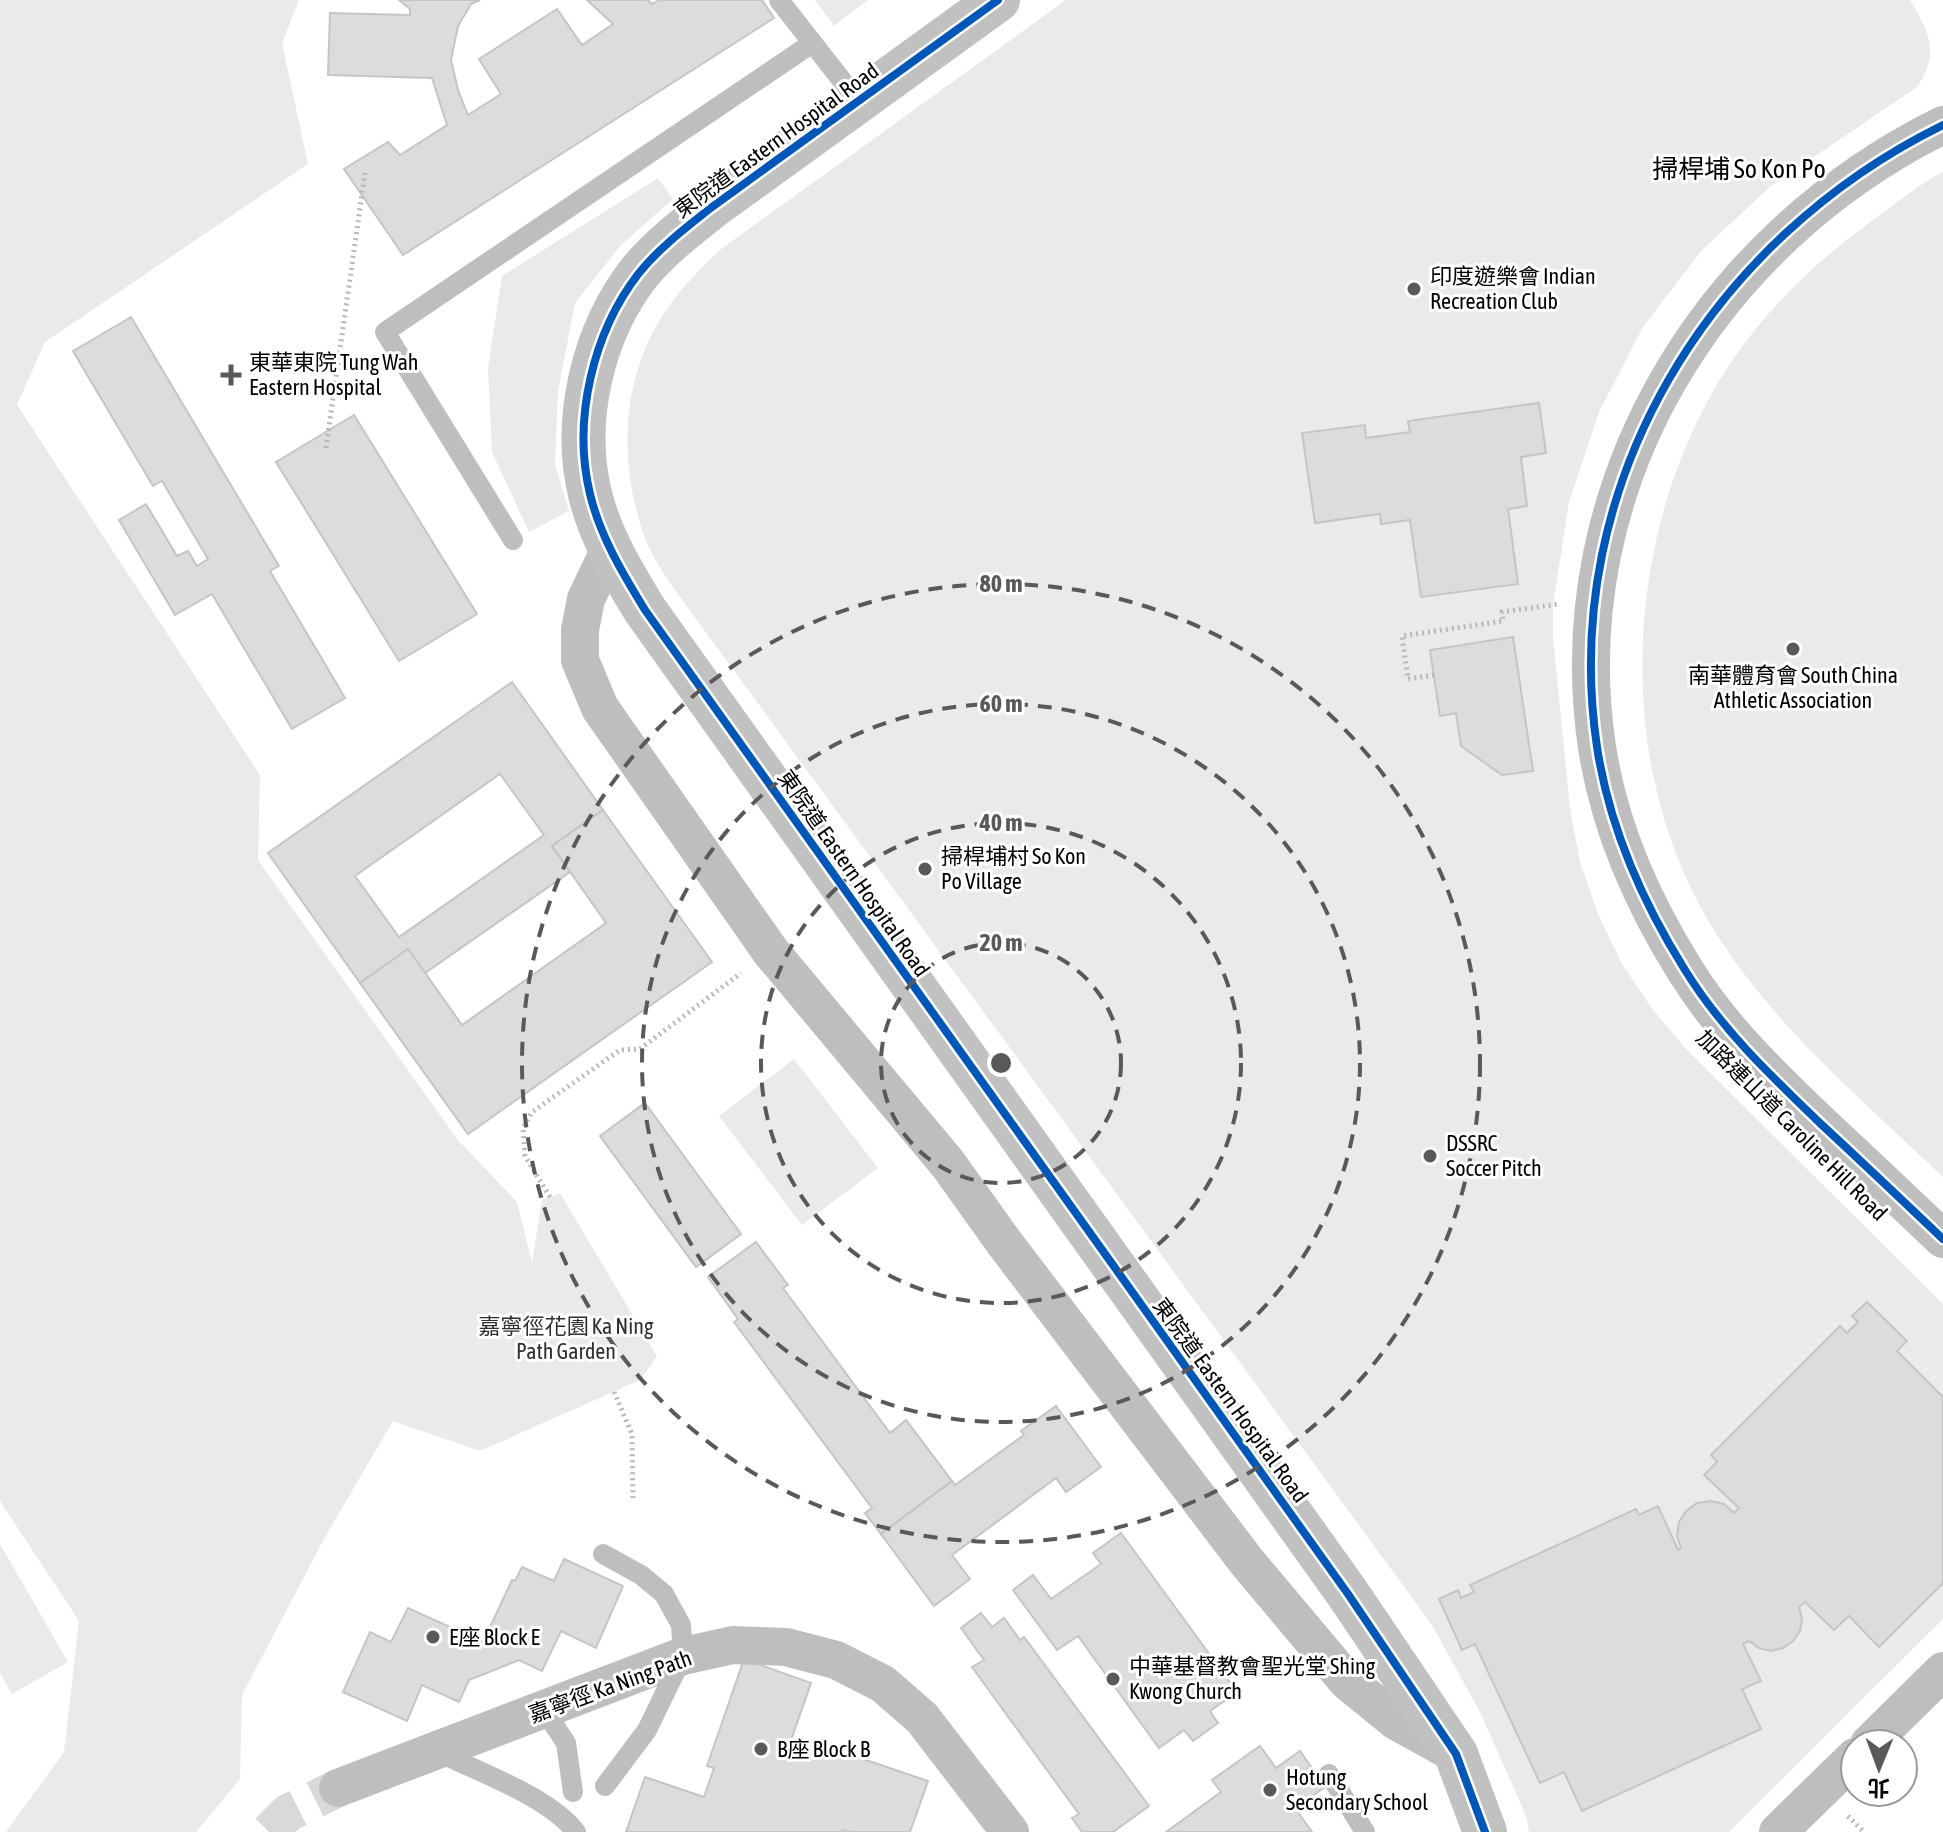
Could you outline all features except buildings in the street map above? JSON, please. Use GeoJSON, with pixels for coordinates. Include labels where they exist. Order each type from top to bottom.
{"type":"FeatureCollection","features":[{"type":"Feature","properties":{"kind":"street","name":"東院道 Eastern Hospital Road"},"geometry":{"type":"LineString","coordinates":[[998,0],[712,207],[671,240],[641,271],[620,301],[596,360],[585,414],[589,492],[610,549],[645,610],[1339,1581],[1456,1754],[1485,1832]]}},
{"type":"Feature","properties":{"kind":"street","name":"加路連山道 Caroline Hill Road"},"geometry":{"type":"LineString","coordinates":[[1943,125],[1882,159],[1835,191],[1785,232],[1743,274],[1678,360],[1635,447],[1606,538],[1597,585],[1592,642],[1597,746],[1607,796],[1621,841],[1656,919],[1686,973],[1715,1013],[1774,1079],[1943,1239]]}},
{"type":"Feature","properties":{"kind":"street"},"geometry":{"type":"LineString","coordinates":[[610,549],[586,599],[580,630],[580,660],[600,708],[771,952],[948,1164],[1247,1562],[1347,1681],[1396,1721],[1456,1754]]}},
{"type":"Feature","properties":{"kind":"street","name":"嘉寧徑 Ka Ning Path"},"geometry":{"type":"LineString","coordinates":[[338,1788],[683,1656],[733,1645],[786,1647],[836,1660],[883,1684],[922,1718],[1010,1832]]}},
{"type":"Feature","properties":{"kind":"street"},"geometry":{"type":"LineString","coordinates":[[1885,1728],[1943,1671]]}},
{"type":"Feature","properties":{"kind":"street"},"geometry":{"type":"LineString","coordinates":[[1778,1832],[1839,1773]]}},
{"type":"Feature","properties":{"kind":"lane"},"geometry":{"type":"LineString","coordinates":[[779,0],[858,101]]}},
{"type":"Feature","properties":{"kind":"lane"},"geometry":{"type":"LineString","coordinates":[[513,540],[385,332],[811,44]]}},
{"type":"Feature","properties":{"kind":"lane"},"geometry":{"type":"LineString","coordinates":[[603,1554],[641,1575],[664,1594],[681,1625],[683,1656],[647,1730],[605,1786]]}},
{"type":"Feature","properties":{"kind":"lane"},"geometry":{"type":"LineString","coordinates":[[544,1710],[566,1743],[573,1792]]}},
{"type":"Feature","properties":{"kind":"lane"},"geometry":{"type":"LineString","coordinates":[[438,1752],[539,1801],[565,1818],[576,1832]]}},
{"type":"Feature","properties":{"kind":"lane"},"geometry":{"type":"LineString","coordinates":[[1329,1774],[1365,1832]]}},
{"type":"Feature","properties":{"kind":"path"},"geometry":{"type":"LineString","coordinates":[[326,448],[365,173]]}},
{"type":"Feature","properties":{"kind":"path"},"geometry":{"type":"LineString","coordinates":[[1434,675],[1408,679],[1402,636],[1503,621],[1502,612],[1564,604],[1563,616]]}},
{"type":"Feature","properties":{"kind":"path"},"geometry":{"type":"LineString","coordinates":[[550,1197],[525,1156],[523,1128],[532,1112],[620,1050],[640,1049],[771,952]]}},
{"type":"Feature","properties":{"kind":"path"},"geometry":{"type":"LineString","coordinates":[[614,1392],[632,1434],[633,1498]]}},
{"type":"Feature","properties":{"kind":"green space","name":"嘉寧徑花園 Ka Ning Path Garden"},"geometry":{"type":"Polygon","coordinates":[[[0,0],[299,0],[282,43],[308,164],[45,342],[17,405],[260,775],[258,860],[458,1140],[517,1202],[532,1263],[542,1200],[560,1193],[657,1356],[640,1380],[480,1451],[393,1421],[325,1537],[242,1695],[240,1779],[196,1832],[6,1832],[64,1752],[79,1621],[0,1501],[0,0]]]}},
{"type":"Feature","properties":{"kind":"green space"},"geometry":{"type":"Polygon","coordinates":[[[815,0],[868,0],[834,26],[815,0]]]}},
{"type":"Feature","properties":{"kind":"green space"},"geometry":{"type":"Polygon","coordinates":[[[1066,0],[1910,0],[1927,33],[1929,63],[1917,87],[1771,186],[1701,251],[1643,327],[1599,412],[1569,502],[1553,605],[1553,637],[1570,808],[1580,862],[1598,914],[1622,964],[1653,1010],[1689,1052],[1943,1304],[1943,1619],[1729,1832],[1529,1832],[1527,1818],[1481,1714],[1432,1625],[672,586],[647,543],[631,487],[628,429],[631,400],[647,344],[674,299],[721,249],[1066,0]]]}},
{"type":"Feature","properties":{"kind":"green space","name":"南華體育會 South China Athletic Association"},"geometry":{"type":"Polygon","coordinates":[[[1943,172],[1943,1177],[1844,1084],[1781,1018],[1751,984],[1701,908],[1670,838],[1651,764],[1643,686],[1645,608],[1658,531],[1682,456],[1715,387],[1759,325],[1818,264],[1860,230],[1943,172]]]}},
{"type":"Feature","properties":{"kind":"green space"},"geometry":{"type":"Polygon","coordinates":[[[658,178],[673,199],[621,245],[575,303],[558,391],[555,465],[569,511],[529,532],[492,452],[488,368],[502,276],[658,178]]]}},
{"type":"Feature","properties":{"kind":"green space"},"geometry":{"type":"Polygon","coordinates":[[[794,1059],[878,1168],[802,1225],[719,1116],[794,1059]]]}},
{"type":"Feature","properties":{"kind":"green space"},"geometry":{"type":"Polygon","coordinates":[[[0,1544],[68,1662],[12,1694],[0,1673],[0,1544]]]}},
{"type":"Feature","properties":{"kind":"tunnel"},"geometry":{"type":"LineString","coordinates":[[269,1832],[288,1813],[338,1788]]}},
{"type":"Feature","properties":{"kind":"cycle path"},"geometry":{"type":"LineString","coordinates":[[998,0],[712,207],[665,246],[639,273],[609,322],[590,378],[584,437],[585,466],[594,510],[606,540],[645,610],[1348,1594],[1456,1754],[1485,1832]]}},
{"type":"Feature","properties":{"kind":"cycle path"},"geometry":{"type":"LineString","coordinates":[[1943,125],[1860,174],[1786,233],[1721,303],[1668,380],[1628,465],[1602,555],[1591,649],[1597,747],[1610,806],[1642,891],[1670,944],[1699,992],[1749,1052],[1943,1239]]}},
{"type":"Feature","properties":{"kind":"place","name":"印度遊樂會 Indian Recreation Club"},"geometry":{"type":"Point","coordinates":[1414,289]}},
{"type":"Feature","properties":{"kind":"place","name":"東華東院 Tung Wah Eastern Hospital"},"geometry":{"type":"Point","coordinates":[231,375]}},
{"type":"Feature","properties":{"kind":"place","name":"南華體育會 South China Athletic Association"},"geometry":{"type":"Point","coordinates":[1793,649]}},
{"type":"Feature","properties":{"kind":"place","name":"掃桿埔村 So Kon Po Village"},"geometry":{"type":"Point","coordinates":[925,869]}},
{"type":"Feature","properties":{"kind":"place","name":"DSSRC Soccer Pitch"},"geometry":{"type":"Point","coordinates":[1430,1156]}},
{"type":"Feature","properties":{"kind":"place","name":"E座 Block E"},"geometry":{"type":"Point","coordinates":[433,1637]}},
{"type":"Feature","properties":{"kind":"place","name":"中華基督教會聖光堂 Shing Kwong Church"},"geometry":{"type":"Point","coordinates":[1113,1679]}},
{"type":"Feature","properties":{"kind":"place","name":"B座 Block B"},"geometry":{"type":"Point","coordinates":[761,1749]}},
{"type":"Feature","properties":{"kind":"place","name":"Hotung Secondary School"},"geometry":{"type":"Point","coordinates":[1270,1790]}},
{"type":"Feature","properties":{"kind":"district","name":"掃桿埔 So Kon Po"},"geometry":{"type":"Point","coordinates":[1739,169]}}]}
